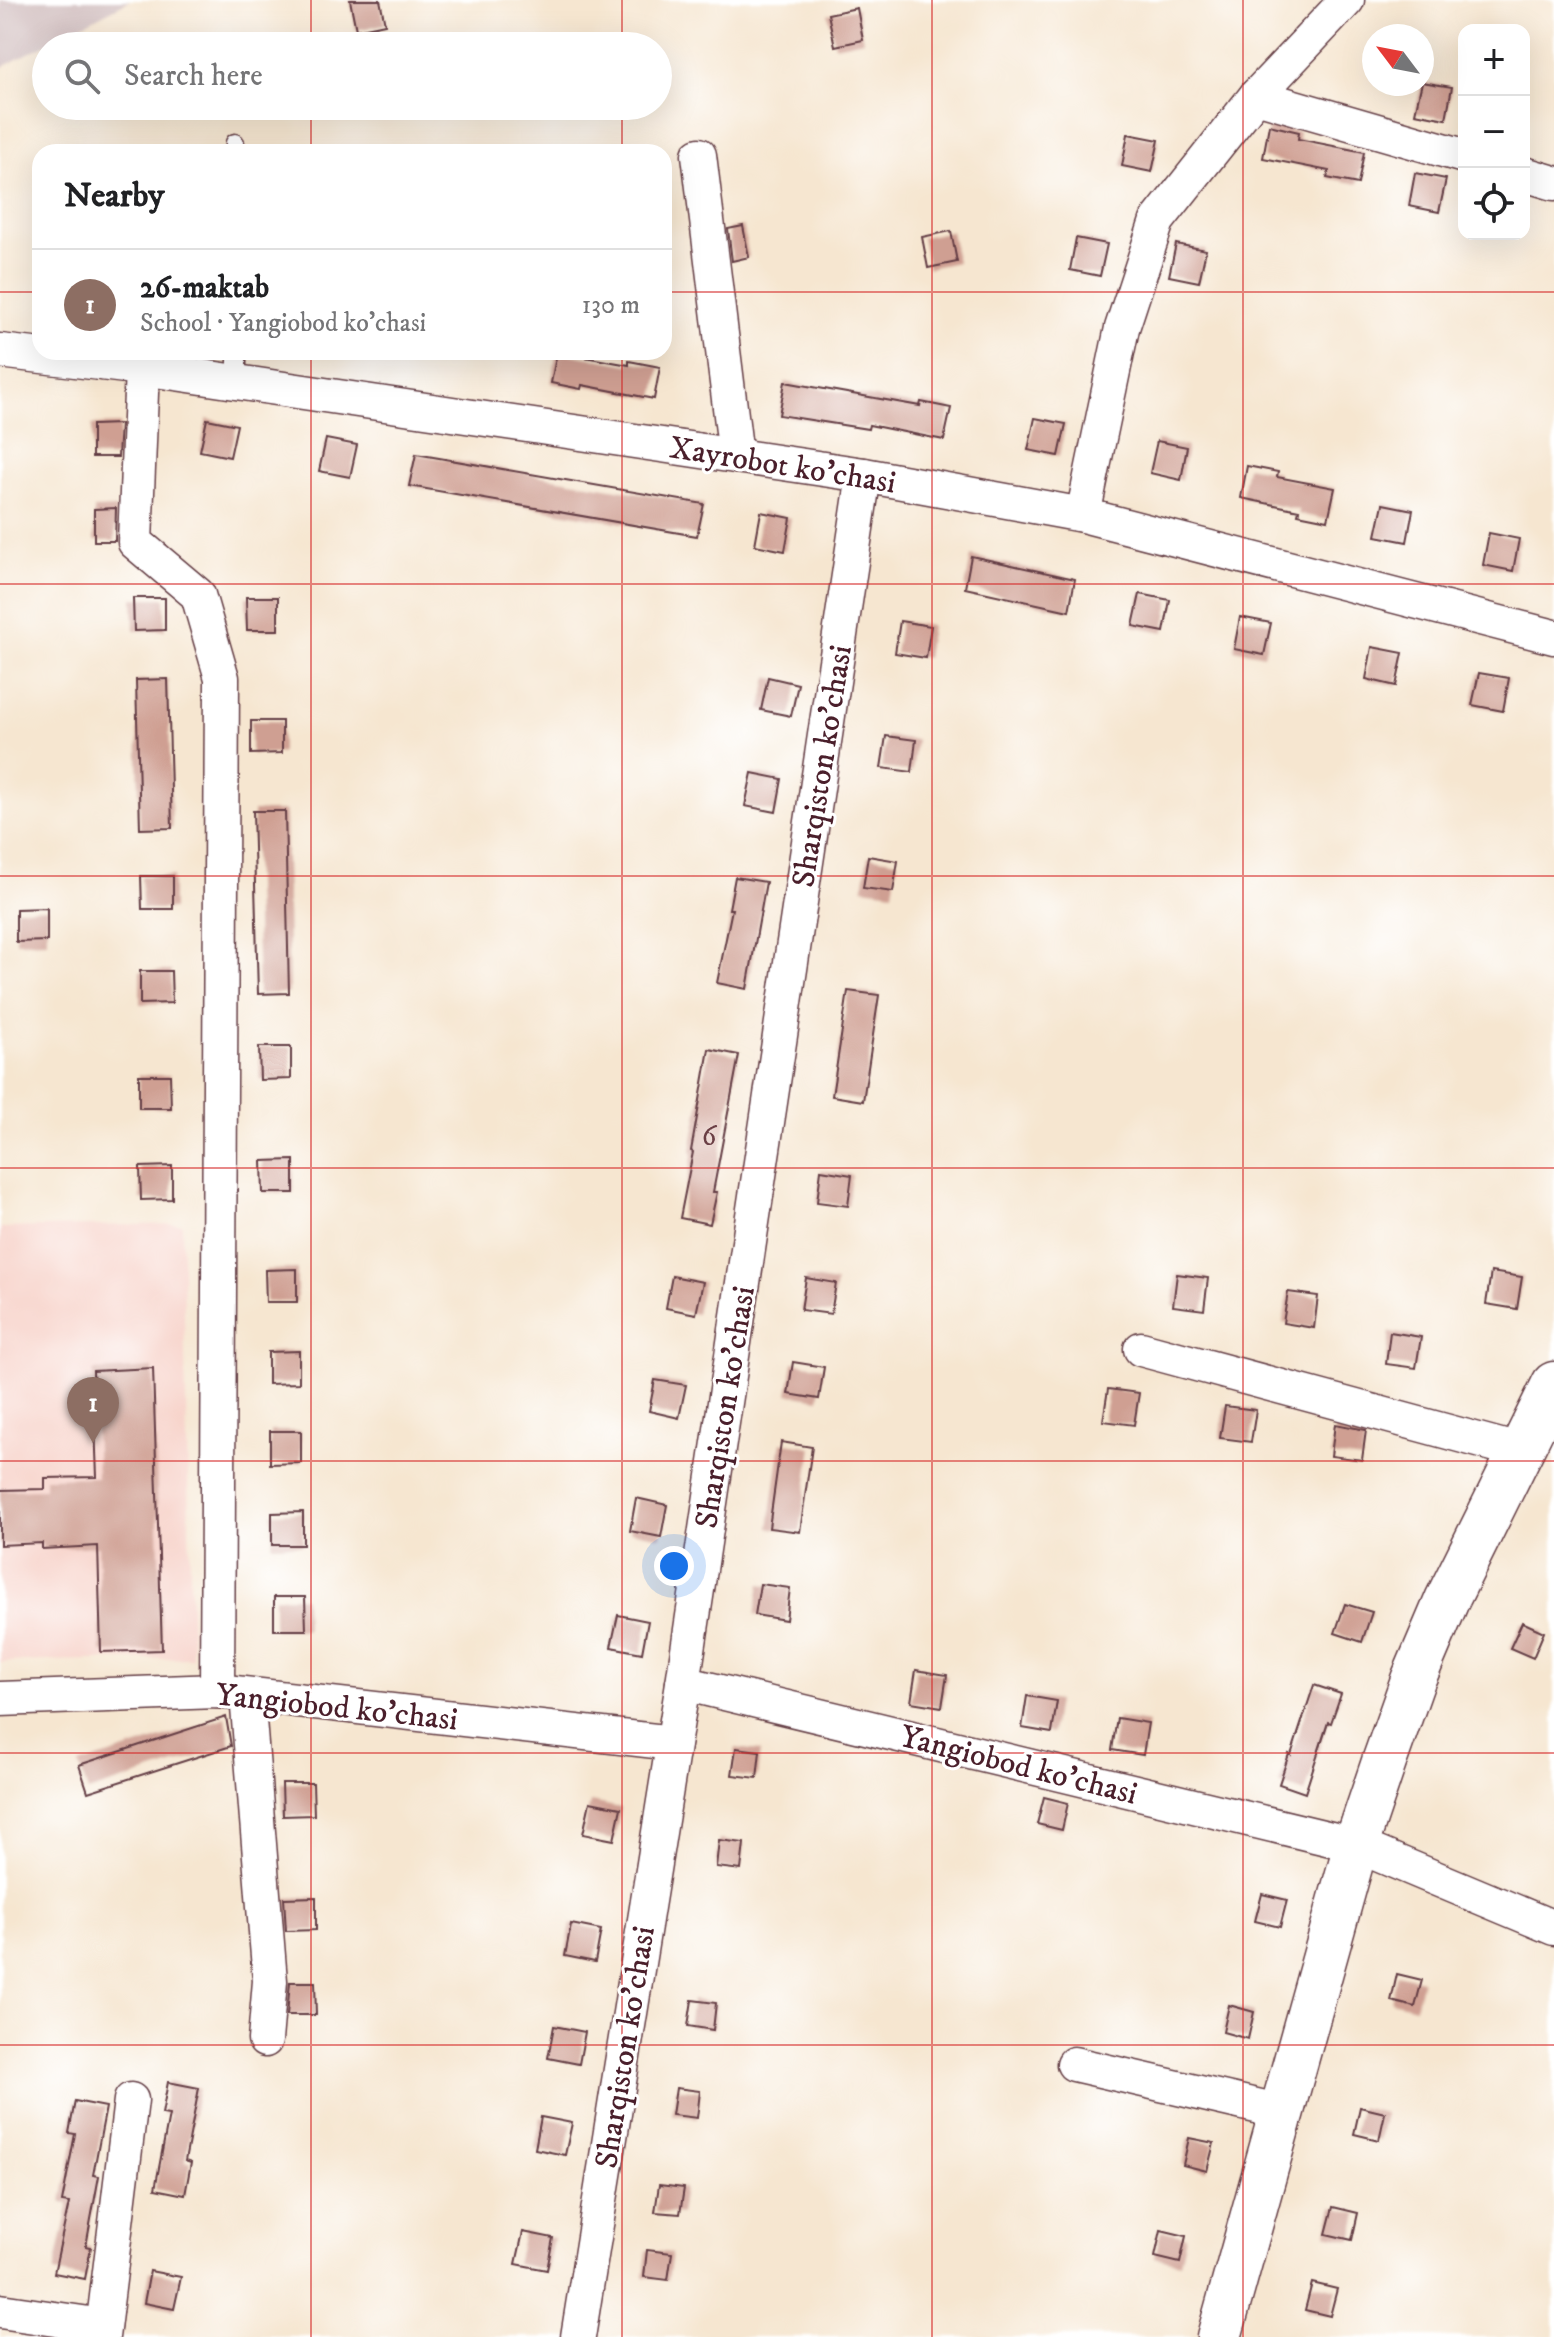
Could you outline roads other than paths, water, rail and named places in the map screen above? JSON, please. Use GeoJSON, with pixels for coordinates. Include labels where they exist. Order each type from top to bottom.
{"type":"FeatureCollection","features":[{"type":"Feature","properties":{"kind":"main road"},"geometry":{"type":"LineString","coordinates":[[1219,2337],[1356,1845],[1413,1680],[1447,1600],[1554,1384]]}},
{"type":"Feature","properties":{"kind":"street"},"geometry":{"type":"LineString","coordinates":[[1083,515],[1122,328],[1157,221],[1256,96],[1347,0]]}},
{"type":"Feature","properties":{"kind":"street"},"geometry":{"type":"LineString","coordinates":[[1256,96],[1458,154]]}},
{"type":"Feature","properties":{"kind":"street"},"geometry":{"type":"LineString","coordinates":[[699,155],[736,456]]}},
{"type":"Feature","properties":{"kind":"street"},"geometry":{"type":"LineString","coordinates":[[1530,176],[1554,183]]}},
{"type":"Feature","properties":{"kind":"street","name":"Xayrobot ko'chasi"},"geometry":{"type":"LineString","coordinates":[[0,351],[32,355]]}},
{"type":"Feature","properties":{"kind":"street","name":"Xayrobot ko'chasi"},"geometry":{"type":"LineString","coordinates":[[75,360],[142,368],[237,368],[1083,515],[1554,637]]}},
{"type":"Feature","properties":{"kind":"street"},"geometry":{"type":"LineString","coordinates":[[142,368],[135,542],[198,595],[222,678],[232,1693],[270,1981],[265,2040]]}},
{"type":"Feature","properties":{"kind":"street","name":"Sharqiston ko'chasi"},"geometry":{"type":"LineString","coordinates":[[578,2337],[683,1683],[864,475]]}},
{"type":"Feature","properties":{"kind":"street"},"geometry":{"type":"LineString","coordinates":[[1141,1349],[1519,1451]]}},
{"type":"Feature","properties":{"kind":"street","name":"Yangiobod ko'chasi"},"geometry":{"type":"LineString","coordinates":[[683,1683],[1356,1845],[1554,1928]]}},
{"type":"Feature","properties":{"kind":"street","name":"Yangiobod ko'chasi"},"geometry":{"type":"LineString","coordinates":[[0,1699],[232,1693],[673,1743]]}},
{"type":"Feature","properties":{"kind":"street"},"geometry":{"type":"LineString","coordinates":[[1074,2064],[1282,2112]]}},
{"type":"Feature","properties":{"kind":"street"},"geometry":{"type":"LineString","coordinates":[[0,2311],[102,2332],[131,2100]]}},
{"type":"Feature","properties":{"kind":"place","name":"26-maktab"},"geometry":{"type":"Point","coordinates":[93,1443]}}]}
